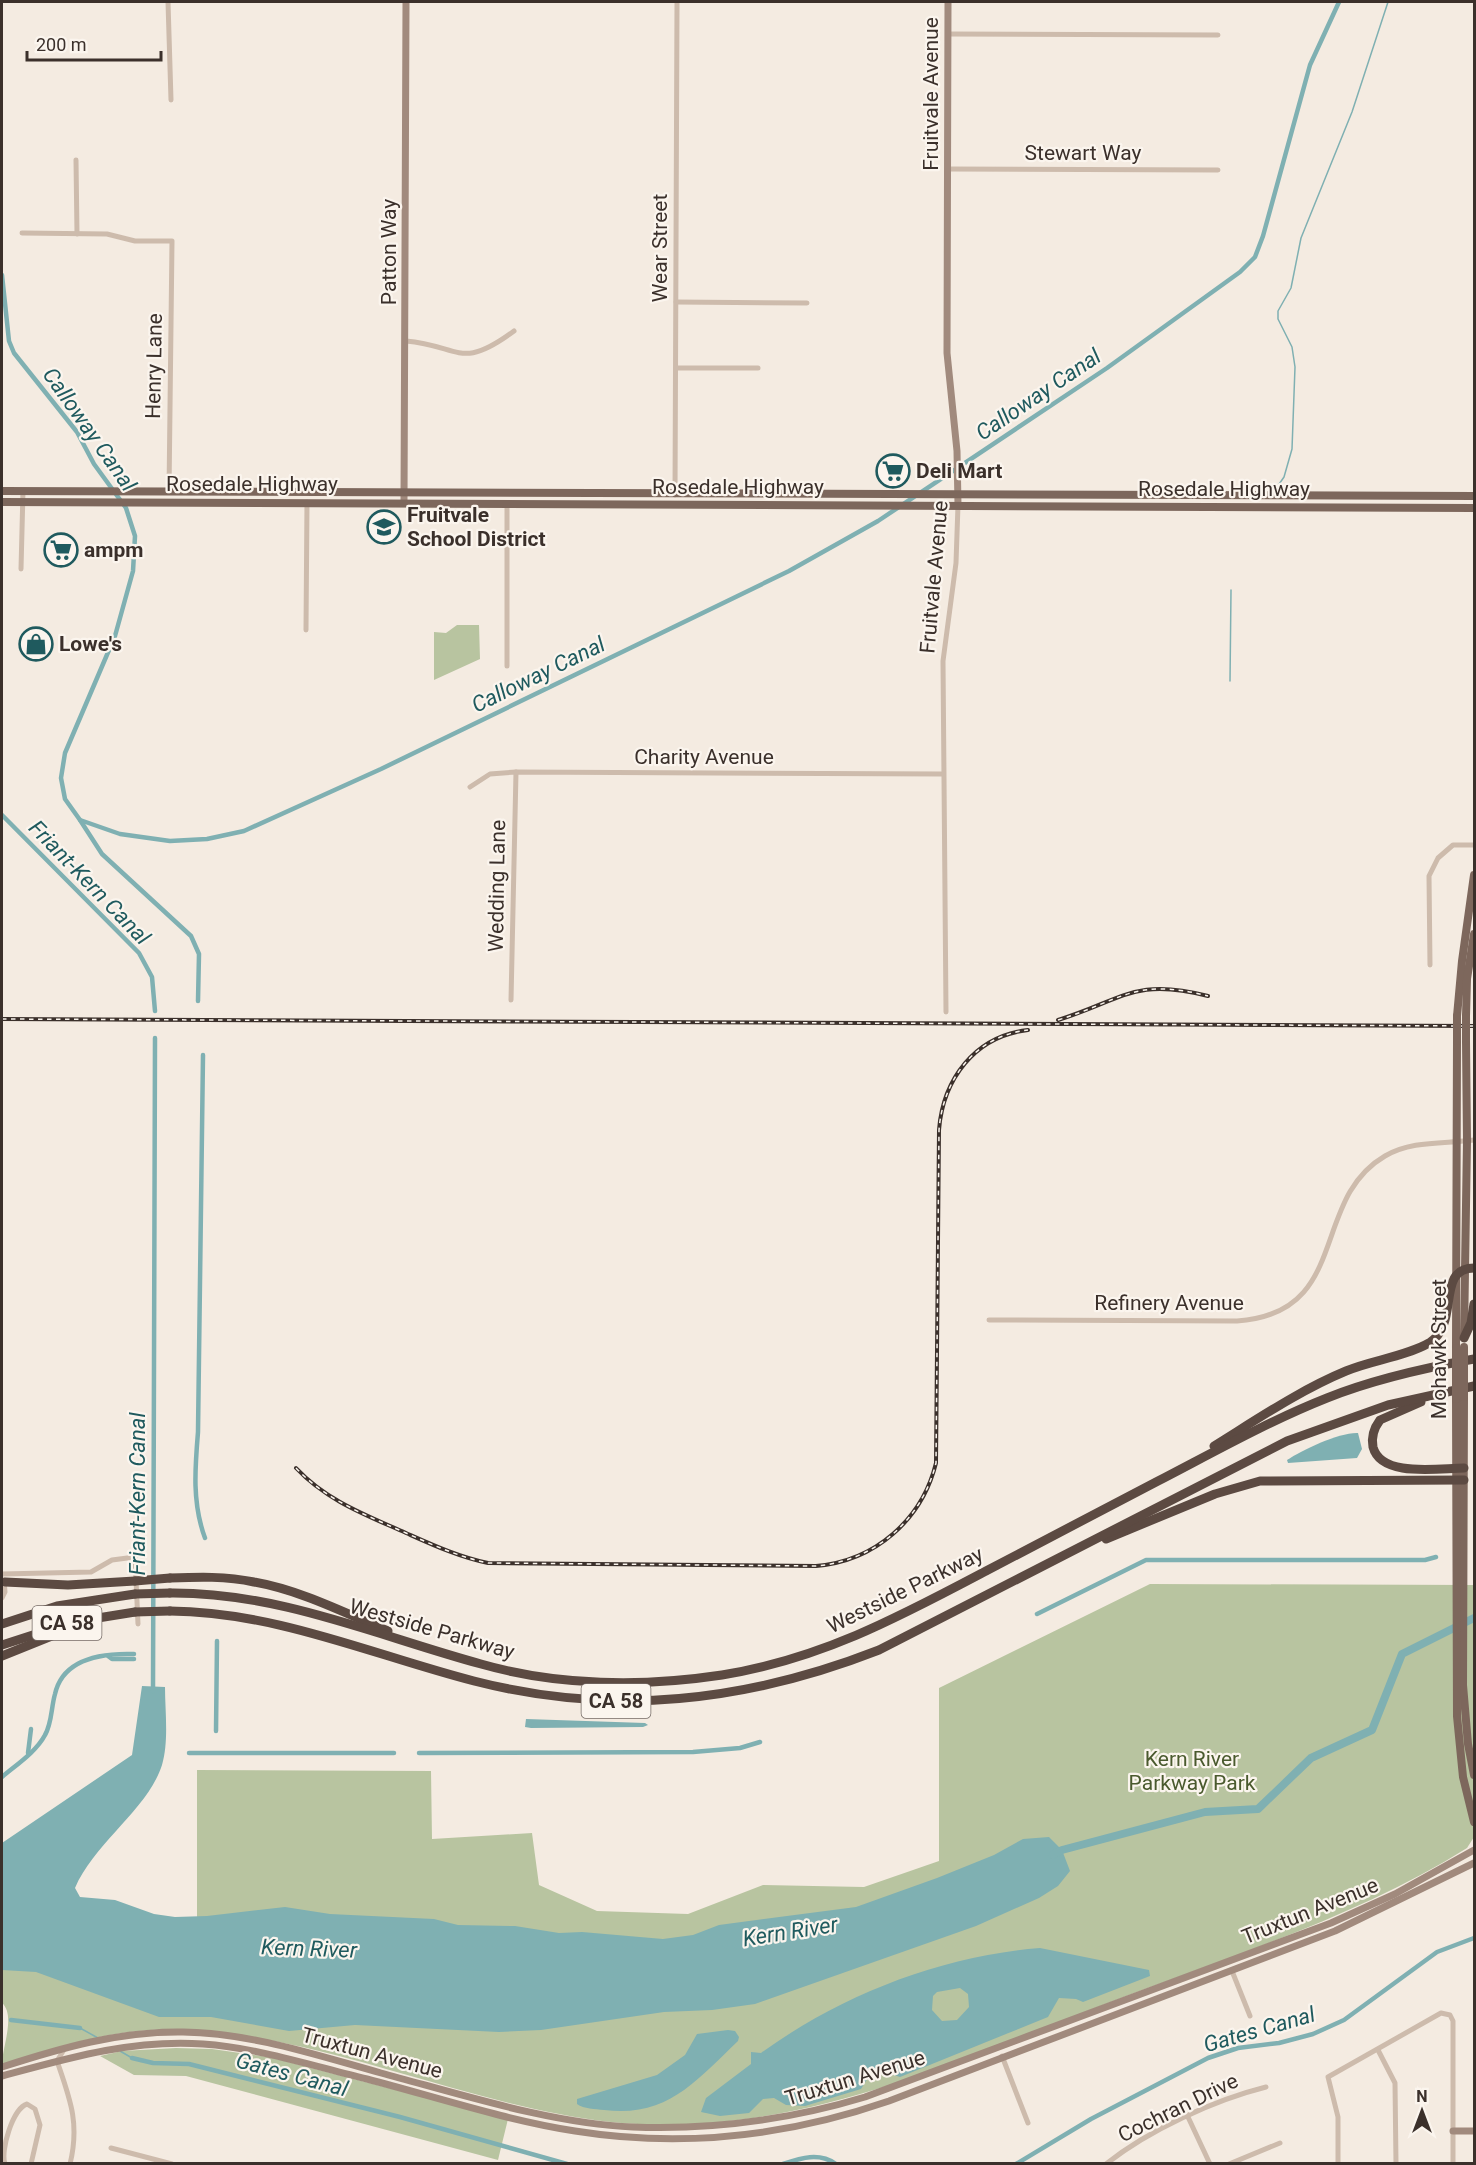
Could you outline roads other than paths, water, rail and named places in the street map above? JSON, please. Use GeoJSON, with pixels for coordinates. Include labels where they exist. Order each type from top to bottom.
{"type":"FeatureCollection","features":[{"type":"Feature","properties":{"kind":"highway"},"geometry":{"type":"LineString","coordinates":[[1177,1471],[1241,1430],[1324,1382],[1354,1368],[1430,1342],[1445,1323],[1452,1286],[1466,1270]]}},
{"type":"Feature","properties":{"kind":"highway"},"geometry":{"type":"LineString","coordinates":[[1461,1344],[1471,1323],[1474,1304]]}},
{"type":"Feature","properties":{"kind":"highway"},"geometry":{"type":"LineString","coordinates":[[1357,1387],[1407,1369],[1474,1354]]}},
{"type":"Feature","properties":{"kind":"highway","name":"Westside Parkway"},"geometry":{"type":"LineString","coordinates":[[2,1624],[57,1606],[135,1594],[204,1593],[265,1601],[313,1612],[483,1665],[526,1674],[590,1681],[692,1679],[777,1664],[818,1652],[892,1622],[1286,1415],[1357,1387],[1416,1371],[1474,1359]]}},
{"type":"Feature","properties":{"kind":"highway"},"geometry":{"type":"LineString","coordinates":[[1460,1468],[1389,1466],[1375,1452],[1373,1433],[1380,1420],[1390,1414],[1415,1404],[1474,1387]]}},
{"type":"Feature","properties":{"kind":"highway","name":"Westside Parkway"},"geometry":{"type":"LineString","coordinates":[[2,1645],[53,1627],[107,1615],[170,1611],[229,1614],[278,1623],[473,1681],[539,1695],[610,1701],[701,1698],[769,1686],[844,1664],[912,1634],[1287,1441],[1378,1408],[1474,1387]]}},
{"type":"Feature","properties":{"kind":"highway"},"geometry":{"type":"LineString","coordinates":[[1046,1564],[1207,1496],[1250,1483],[1297,1479],[1460,1480]]}},
{"type":"Feature","properties":{"kind":"highway"},"geometry":{"type":"LineString","coordinates":[[2,1578],[68,1585],[221,1577],[288,1590],[435,1650]]}},
{"type":"Feature","properties":{"kind":"highway"},"geometry":{"type":"LineString","coordinates":[[2,1656],[52,1634],[101,1622],[107,1615]]}},
{"type":"Feature","properties":{"kind":"main road","name":"Patton Way"},"geometry":{"type":"LineString","coordinates":[[404,503],[406,2]]}},
{"type":"Feature","properties":{"kind":"main road","name":"Fruitvale Avenue"},"geometry":{"type":"LineString","coordinates":[[948,2],[947,353],[957,458],[958,506]]}},
{"type":"Feature","properties":{"kind":"main road","name":"Rosedale Highway"},"geometry":{"type":"LineString","coordinates":[[2,491],[108,492],[169,502],[1474,508]]}},
{"type":"Feature","properties":{"kind":"main road","name":"Rosedale Highway"},"geometry":{"type":"LineString","coordinates":[[2,502],[112,502],[130,497],[169,492],[1474,496]]}},
{"type":"Feature","properties":{"kind":"main road"},"geometry":{"type":"LineString","coordinates":[[169,502],[177,497],[217,496],[226,492]]}},
{"type":"Feature","properties":{"kind":"main road"},"geometry":{"type":"LineString","coordinates":[[457,503],[464,498],[500,498],[512,494]]}},
{"type":"Feature","properties":{"kind":"main road"},"geometry":{"type":"LineString","coordinates":[[507,504],[515,498],[556,498],[567,494]]}},
{"type":"Feature","properties":{"kind":"main road"},"geometry":{"type":"LineString","coordinates":[[608,504],[624,499],[669,499],[675,495]]}},
{"type":"Feature","properties":{"kind":"main road"},"geometry":{"type":"LineString","coordinates":[[680,504],[683,499],[735,499],[744,495]]}},
{"type":"Feature","properties":{"kind":"main road","name":"Mohawk Street"},"geometry":{"type":"LineString","coordinates":[[1461,1344],[1466,1270],[1456,1142],[1462,1016],[1462,961],[1474,875]]}},
{"type":"Feature","properties":{"kind":"main road","name":"Mohawk Street"},"geometry":{"type":"LineString","coordinates":[[1462,1016],[1474,934]]}},
{"type":"Feature","properties":{"kind":"main road","name":"Mohawk Street"},"geometry":{"type":"LineString","coordinates":[[1461,1041],[1471,1141],[1461,1344],[1459,1749],[1474,1822]]}},
{"type":"Feature","properties":{"kind":"main road","name":"Mohawk Street"},"geometry":{"type":"LineString","coordinates":[[1459,1589],[1463,1685],[1468,1744],[1474,1775]]}},
{"type":"Feature","properties":{"kind":"main road","name":"Truxtun Avenue"},"geometry":{"type":"LineString","coordinates":[[2,2067],[66,2047],[117,2036],[160,2032],[238,2037],[555,2116],[633,2127],[680,2128],[743,2124],[815,2111],[865,2097],[1037,2034],[1363,1909],[1474,1850]]}},
{"type":"Feature","properties":{"kind":"main road","name":"Truxtun Avenue"},"geometry":{"type":"LineString","coordinates":[[2,2076],[98,2051],[143,2044],[183,2043],[267,2054],[553,2127],[633,2138],[680,2139],[744,2135],[838,2117],[889,2101],[1002,2056],[1232,1971],[1367,1917],[1474,1863]]}},
{"type":"Feature","properties":{"kind":"main road"},"geometry":{"type":"LineString","coordinates":[[1232,1971],[1234,1965],[1250,1954]]}},
{"type":"Feature","properties":{"kind":"main road"},"geometry":{"type":"LineString","coordinates":[[975,2057],[1002,2056],[1007,2050],[1037,2034]]}},
{"type":"Feature","properties":{"kind":"main road"},"geometry":{"type":"LineString","coordinates":[[1453,2131],[1474,2131]]}},
{"type":"Feature","properties":{"kind":"street"},"geometry":{"type":"LineString","coordinates":[[168,2],[171,100]]}},
{"type":"Feature","properties":{"kind":"street","name":"Wear Street"},"geometry":{"type":"LineString","coordinates":[[675,495],[677,2]]}},
{"type":"Feature","properties":{"kind":"street"},"geometry":{"type":"LineString","coordinates":[[948,34],[1218,35]]}},
{"type":"Feature","properties":{"kind":"street"},"geometry":{"type":"LineString","coordinates":[[22,233],[77,234],[76,160]]}},
{"type":"Feature","properties":{"kind":"street","name":"Stewart Way"},"geometry":{"type":"LineString","coordinates":[[947,169],[1218,170]]}},
{"type":"Feature","properties":{"kind":"street","name":"Henry Lane"},"geometry":{"type":"LineString","coordinates":[[77,234],[111,234],[135,241],[172,241],[169,492]]}},
{"type":"Feature","properties":{"kind":"street"},"geometry":{"type":"LineString","coordinates":[[676,302],[807,303]]}},
{"type":"Feature","properties":{"kind":"street"},"geometry":{"type":"LineString","coordinates":[[406,341],[467,354],[480,353],[514,331]]}},
{"type":"Feature","properties":{"kind":"street"},"geometry":{"type":"LineString","coordinates":[[676,368],[758,368]]}},
{"type":"Feature","properties":{"kind":"street"},"geometry":{"type":"LineString","coordinates":[[21,569],[23,491]]}},
{"type":"Feature","properties":{"kind":"street"},"geometry":{"type":"LineString","coordinates":[[306,630],[307,502]]}},
{"type":"Feature","properties":{"kind":"street"},"geometry":{"type":"LineString","coordinates":[[507,504],[507,666]]}},
{"type":"Feature","properties":{"kind":"street","name":"Fruitvale Avenue"},"geometry":{"type":"LineString","coordinates":[[946,1012],[942,774],[944,650],[956,563],[958,506]]}},
{"type":"Feature","properties":{"kind":"street","name":"Charity Avenue"},"geometry":{"type":"LineString","coordinates":[[470,787],[490,774],[516,772],[942,774]]}},
{"type":"Feature","properties":{"kind":"street","name":"Wedding Lane"},"geometry":{"type":"LineString","coordinates":[[512,1000],[516,772]]}},
{"type":"Feature","properties":{"kind":"street"},"geometry":{"type":"LineString","coordinates":[[1430,965],[1429,876],[1438,858],[1453,845],[1474,845]]}},
{"type":"Feature","properties":{"kind":"street","name":"Refinery Avenue"},"geometry":{"type":"LineString","coordinates":[[989,1320],[1237,1321],[1262,1317],[1289,1303],[1311,1284],[1326,1257],[1348,1192],[1372,1164],[1401,1149],[1418,1144],[1471,1141]]}},
{"type":"Feature","properties":{"kind":"street"},"geometry":{"type":"LineString","coordinates":[[2,1598],[5,1592],[2,1578],[20,1574],[92,1572],[112,1560],[135,1557],[138,1624]]}},
{"type":"Feature","properties":{"kind":"street"},"geometry":{"type":"LineString","coordinates":[[1232,1971],[1250,2016]]}},
{"type":"Feature","properties":{"kind":"street"},"geometry":{"type":"LineString","coordinates":[[1338,2163],[1337,2109],[1328,2081],[1333,2073],[1378,2050],[1438,2014],[1448,2014],[1453,2021],[1453,2163]]}},
{"type":"Feature","properties":{"kind":"street"},"geometry":{"type":"LineString","coordinates":[[66,2047],[57,2061],[74,2117],[75,2137],[70,2163]]}},
{"type":"Feature","properties":{"kind":"street"},"geometry":{"type":"LineString","coordinates":[[1378,2050],[1395,2084],[1396,2163]]}},
{"type":"Feature","properties":{"kind":"street"},"geometry":{"type":"LineString","coordinates":[[1002,2056],[1028,2123]]}},
{"type":"Feature","properties":{"kind":"street","name":"Cochran Drive"},"geometry":{"type":"LineString","coordinates":[[1106,2163],[1137,2143],[1188,2117],[1237,2095],[1266,2086]]}},
{"type":"Feature","properties":{"kind":"street"},"geometry":{"type":"LineString","coordinates":[[5,2163],[3,2156],[14,2114],[20,2107],[27,2104],[36,2109],[40,2126],[31,2163]]}},
{"type":"Feature","properties":{"kind":"street"},"geometry":{"type":"LineString","coordinates":[[1188,2117],[1210,2163]]}},
{"type":"Feature","properties":{"kind":"street"},"geometry":{"type":"LineString","coordinates":[[1229,2163],[1280,2143]]}},
{"type":"Feature","properties":{"kind":"street"},"geometry":{"type":"LineString","coordinates":[[111,2148],[172,2163]]}},
{"type":"Feature","properties":{"kind":"street"},"geometry":{"type":"LineString","coordinates":[[135,2163],[137,2154]]}},
{"type":"Feature","properties":{"kind":"water"},"geometry":{"type":"Polygon","coordinates":[[[1358,1433],[1362,1449],[1357,1458],[1288,1463],[1287,1460],[1321,1442],[1341,1435],[1358,1433]]]}},
{"type":"Feature","properties":{"kind":"water"},"geometry":{"type":"Polygon","coordinates":[[[142,1686],[165,1687],[166,1736],[162,1765],[145,1796],[95,1856],[75,1888],[80,1897],[115,1900],[154,1914],[175,1917],[207,1916],[285,1907],[330,1914],[434,1919],[458,1925],[515,1926],[559,1933],[582,1932],[663,1939],[693,1935],[719,1925],[856,1907],[994,1855],[1023,1839],[1049,1837],[1062,1850],[1070,1871],[1058,1886],[1039,1898],[976,1926],[755,2004],[712,2010],[664,2012],[541,2030],[499,2032],[355,2025],[289,2031],[211,2017],[159,2017],[36,1972],[2,1970],[2,1843],[132,1755],[142,1686]]]}},
{"type":"Feature","properties":{"kind":"water"},"geometry":{"type":"Polygon","coordinates":[[[526,1719],[645,1723],[648,1725],[643,1727],[531,1728],[525,1727],[526,1719]]]}},
{"type":"Feature","properties":{"kind":"water"},"geometry":{"type":"Polygon","coordinates":[[[1040,1948],[1149,1970],[1150,1976],[1083,2002],[1076,1999],[1059,1998],[1048,2017],[900,2077],[874,2068],[861,2089],[805,2106],[786,2105],[774,2098],[763,2099],[749,2113],[720,2116],[701,2112],[706,2098],[751,2064],[751,2052],[761,2053],[824,2013],[858,1996],[929,1969],[1003,1952],[1040,1948]],[[960,1988],[937,1992],[933,1996],[932,2010],[942,2021],[957,2020],[969,2007],[968,1994],[960,1988]]]}},
{"type":"Feature","properties":{"kind":"water"},"geometry":{"type":"Polygon","coordinates":[[[735,2031],[739,2037],[738,2041],[694,2083],[663,2102],[646,2108],[626,2111],[583,2107],[577,2104],[577,2099],[657,2075],[685,2055],[697,2034],[735,2031]]]}},
{"type":"Feature","properties":{"kind":"waterway","name":"Calloway Canal"},"geometry":{"type":"LineString","coordinates":[[2,275],[9,341],[14,353],[77,432],[94,464],[126,508],[135,536],[133,571],[115,636],[65,753],[61,778],[65,799],[80,820],[120,834],[170,841],[207,839],[244,831],[381,769],[789,571],[878,521],[1107,368],[1240,272],[1255,257],[1263,236],[1310,65],[1339,2]]}},
{"type":"Feature","properties":{"kind":"waterway"},"geometry":{"type":"LineString","coordinates":[[1275,490],[1284,477],[1292,449],[1295,367],[1292,347],[1278,319],[1278,311],[1291,288],[1301,238],[1352,112],[1388,2]]}},
{"type":"Feature","properties":{"kind":"waterway"},"geometry":{"type":"LineString","coordinates":[[1230,681],[1231,590]]}},
{"type":"Feature","properties":{"kind":"waterway","name":"Friant-Kern Canal"},"geometry":{"type":"LineString","coordinates":[[2,815],[139,953],[152,977],[155,1011]]}},
{"type":"Feature","properties":{"kind":"waterway"},"geometry":{"type":"LineString","coordinates":[[80,820],[102,854],[191,936],[199,954],[198,1001]]}},
{"type":"Feature","properties":{"kind":"waterway","name":"Friant-Kern Canal"},"geometry":{"type":"LineString","coordinates":[[153,1691],[155,1038]]}},
{"type":"Feature","properties":{"kind":"waterway"},"geometry":{"type":"LineString","coordinates":[[203,1055],[196,1499],[205,1538]]}},
{"type":"Feature","properties":{"kind":"waterway"},"geometry":{"type":"LineString","coordinates":[[1037,1614],[1146,1560],[1425,1560],[1436,1557]]}},
{"type":"Feature","properties":{"kind":"waterway","name":"Kern River"},"geometry":{"type":"LineString","coordinates":[[1053,1855],[1062,1850],[1205,1812],[1258,1809],[1311,1758],[1372,1730],[1402,1654],[1474,1618]]}},
{"type":"Feature","properties":{"kind":"waterway"},"geometry":{"type":"LineString","coordinates":[[216,1731],[217,1641]]}},
{"type":"Feature","properties":{"kind":"waterway"},"geometry":{"type":"LineString","coordinates":[[2,1777],[31,1753],[45,1735],[55,1694],[66,1672],[75,1665],[97,1657],[134,1654]]}},
{"type":"Feature","properties":{"kind":"waterway"},"geometry":{"type":"LineString","coordinates":[[108,1656],[112,1659],[134,1659]]}},
{"type":"Feature","properties":{"kind":"waterway"},"geometry":{"type":"LineString","coordinates":[[28,1753],[31,1729]]}},
{"type":"Feature","properties":{"kind":"waterway"},"geometry":{"type":"LineString","coordinates":[[419,1753],[693,1752],[740,1748],[760,1742]]}},
{"type":"Feature","properties":{"kind":"waterway"},"geometry":{"type":"LineString","coordinates":[[189,1753],[394,1753]]}},
{"type":"Feature","properties":{"kind":"waterway","name":"Gates Canal"},"geometry":{"type":"LineString","coordinates":[[1016,2164],[1091,2119],[1208,2058],[1238,2048],[1279,2043],[1313,2034],[1344,2020],[1437,1952],[1474,1938]]}},
{"type":"Feature","properties":{"kind":"waterway","name":"Gates Canal"},"geometry":{"type":"LineString","coordinates":[[11,2020],[80,2028]]}},
{"type":"Feature","properties":{"kind":"waterway","name":"Gates Canal"},"geometry":{"type":"LineString","coordinates":[[80,2028],[98,2038]]}},
{"type":"Feature","properties":{"kind":"waterway","name":"Gates Canal"},"geometry":{"type":"LineString","coordinates":[[120,2051],[132,2058]]}},
{"type":"Feature","properties":{"kind":"waterway","name":"Gates Canal"},"geometry":{"type":"LineString","coordinates":[[132,2058],[153,2063],[189,2064],[400,2117],[567,2164]]}},
{"type":"Feature","properties":{"kind":"waterway","name":"Gates Canal"},"geometry":{"type":"LineString","coordinates":[[783,2164],[803,2158],[817,2157],[836,2164]]}},
{"type":"Feature","properties":{"kind":"railway"},"geometry":{"type":"LineString","coordinates":[[1058,1020],[1130,993],[1145,990],[1162,989],[1208,996]]}},
{"type":"Feature","properties":{"kind":"railway"},"geometry":{"type":"LineString","coordinates":[[2,1019],[1474,1026]]}},
{"type":"Feature","properties":{"kind":"railway"},"geometry":{"type":"LineString","coordinates":[[296,1468],[321,1490],[362,1513],[446,1550],[488,1563],[816,1566],[858,1556],[876,1546],[893,1534],[920,1502],[936,1463],[939,1130],[947,1094],[965,1063],[978,1051],[992,1041],[1028,1030]]}},
{"type":"Feature","properties":{"kind":"place","name":"Deli Mart"},"geometry":{"type":"Point","coordinates":[893,471]}},
{"type":"Feature","properties":{"kind":"place","name":"Fruitvale School District"},"geometry":{"type":"Point","coordinates":[384,527]}},
{"type":"Feature","properties":{"kind":"place","name":"ampm"},"geometry":{"type":"Point","coordinates":[61,550]}},
{"type":"Feature","properties":{"kind":"place","name":"Lowe's"},"geometry":{"type":"Point","coordinates":[36,644]}},
{"type":"Feature","properties":{"kind":"park label","name":"Kern River Parkway Park"},"geometry":{"type":"Point","coordinates":[1192,1771]}}]}
